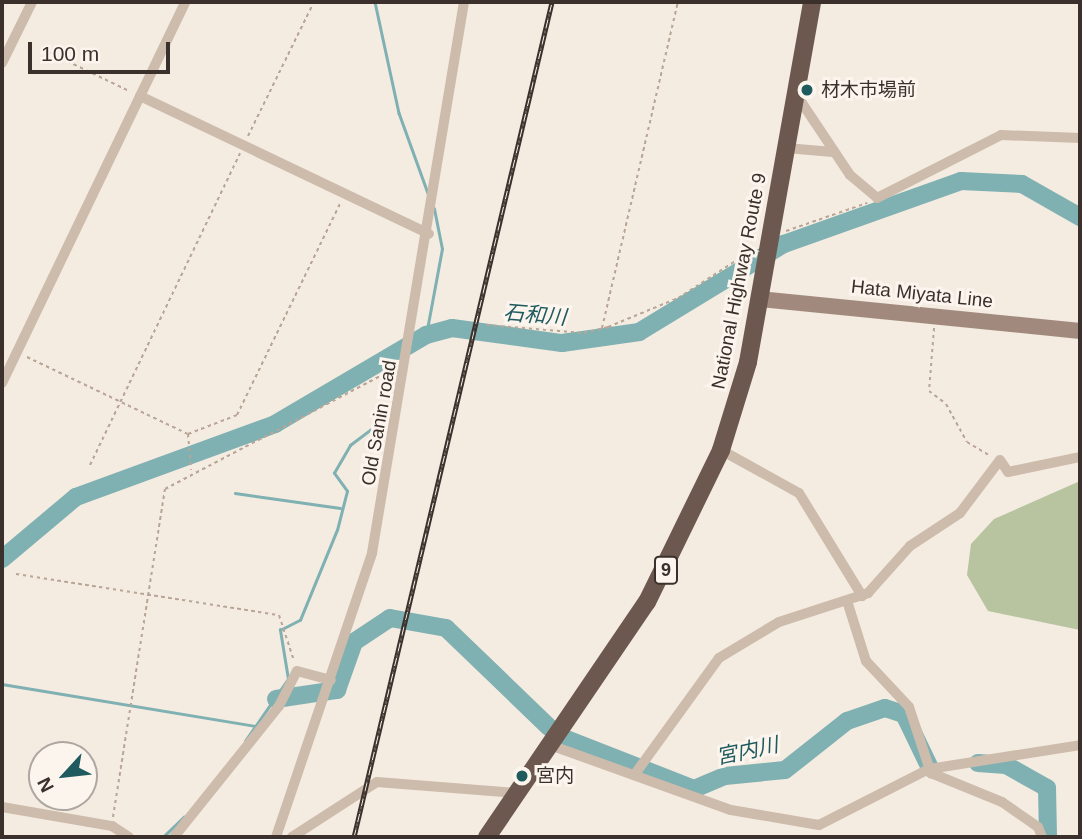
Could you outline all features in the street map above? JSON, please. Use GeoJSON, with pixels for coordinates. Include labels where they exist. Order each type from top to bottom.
{"type":"FeatureCollection","features":[{"type":"Feature","properties":{"kind":"highway","name":"National Highway Route 9"},"geometry":{"type":"LineString","coordinates":[[487,837],[673,558],[721,450],[760,299],[812,2]]}},
{"type":"Feature","properties":{"kind":"main road","name":"Hata Miyata Line"},"geometry":{"type":"LineString","coordinates":[[760,299],[1080,331]]}},
{"type":"Feature","properties":{"kind":"street"},"geometry":{"type":"LineString","coordinates":[[2,63],[32,2]]}},
{"type":"Feature","properties":{"kind":"street"},"geometry":{"type":"LineString","coordinates":[[2,383],[185,2]]}},
{"type":"Feature","properties":{"kind":"street","name":"Old Sanin road"},"geometry":{"type":"LineString","coordinates":[[276,837],[372,553],[409,358],[464,2]]}},
{"type":"Feature","properties":{"kind":"street"},"geometry":{"type":"LineString","coordinates":[[796,94],[834,152],[877,198],[1001,135],[1080,138]]}},
{"type":"Feature","properties":{"kind":"street"},"geometry":{"type":"LineString","coordinates":[[140,96],[243,148],[429,234]]}},
{"type":"Feature","properties":{"kind":"street"},"geometry":{"type":"LineString","coordinates":[[786,148],[834,152]]}},
{"type":"Feature","properties":{"kind":"street"},"geometry":{"type":"LineString","coordinates":[[721,450],[799,493],[862,596]]}},
{"type":"Feature","properties":{"kind":"street"},"geometry":{"type":"LineString","coordinates":[[635,774],[719,658],[779,622],[848,604],[862,596],[910,546],[960,513],[1000,460],[1008,472],[1080,457]]}},
{"type":"Feature","properties":{"kind":"street"},"geometry":{"type":"LineString","coordinates":[[848,604],[866,661],[909,707],[929,769],[1002,802],[1038,827],[1042,837]]}},
{"type":"Feature","properties":{"kind":"street"},"geometry":{"type":"LineString","coordinates":[[174,837],[279,706],[297,671],[331,680]]}},
{"type":"Feature","properties":{"kind":"street"},"geometry":{"type":"LineString","coordinates":[[550,745],[731,810],[818,825],[929,769],[1080,745]]}},
{"type":"Feature","properties":{"kind":"street"},"geometry":{"type":"LineString","coordinates":[[292,837],[377,782],[517,793]]}},
{"type":"Feature","properties":{"kind":"street"},"geometry":{"type":"LineString","coordinates":[[2,807],[112,826],[129,837]]}},
{"type":"Feature","properties":{"kind":"path"},"geometry":{"type":"LineString","coordinates":[[90,465],[314,2]]}},
{"type":"Feature","properties":{"kind":"path"},"geometry":{"type":"LineString","coordinates":[[601,329],[678,2]]}},
{"type":"Feature","properties":{"kind":"path"},"geometry":{"type":"LineString","coordinates":[[42,49],[140,96]]}},
{"type":"Feature","properties":{"kind":"path"},"geometry":{"type":"LineString","coordinates":[[17,352],[188,434],[237,415],[345,194]]}},
{"type":"Feature","properties":{"kind":"path"},"geometry":{"type":"LineString","coordinates":[[487,325],[601,329],[678,298],[769,241],[877,198]]}},
{"type":"Feature","properties":{"kind":"path"},"geometry":{"type":"LineString","coordinates":[[935,317],[929,391],[946,404],[967,442],[1000,460]]}},
{"type":"Feature","properties":{"kind":"path"},"geometry":{"type":"LineString","coordinates":[[112,826],[145,595],[165,489],[191,471],[276,435],[409,358]]}},
{"type":"Feature","properties":{"kind":"path"},"geometry":{"type":"LineString","coordinates":[[188,434],[185,449],[191,471]]}},
{"type":"Feature","properties":{"kind":"path"},"geometry":{"type":"LineString","coordinates":[[16,574],[279,615],[297,671]]}},
{"type":"Feature","properties":{"kind":"green space"},"geometry":{"type":"Polygon","coordinates":[[[1080,481],[1080,630],[988,611],[967,575],[971,544],[994,519],[1080,481]]]}},
{"type":"Feature","properties":{"kind":"waterway"},"geometry":{"type":"LineString","coordinates":[[375,2],[399,113],[428,193]]}},
{"type":"Feature","properties":{"kind":"waterway","name":"石和川"},"geometry":{"type":"LineString","coordinates":[[2,559],[76,497],[275,424],[426,335],[452,328],[562,343],[639,332],[784,244],[961,181],[1022,184],[1080,217]]}},
{"type":"Feature","properties":{"kind":"waterway"},"geometry":{"type":"LineString","coordinates":[[426,335],[442,249],[434,209]]}},
{"type":"Feature","properties":{"kind":"waterway"},"geometry":{"type":"LineString","coordinates":[[245,741],[288,679],[280,630],[300,620],[337,530],[347,491],[334,473],[350,445],[374,427],[378,413]]}},
{"type":"Feature","properties":{"kind":"waterway"},"geometry":{"type":"LineString","coordinates":[[235,493],[340,508]]}},
{"type":"Feature","properties":{"kind":"waterway","name":"宮内川"},"geometry":{"type":"LineString","coordinates":[[276,699],[337,690],[354,642],[390,618],[446,628],[549,727]]}},
{"type":"Feature","properties":{"kind":"waterway"},"geometry":{"type":"LineString","coordinates":[[2,684],[255,726]]}},
{"type":"Feature","properties":{"kind":"waterway","name":"宮内川"},"geometry":{"type":"LineString","coordinates":[[566,739],[694,789],[725,776],[785,770],[847,721],[885,708],[904,714],[930,768]]}},
{"type":"Feature","properties":{"kind":"waterway","name":"宮内川"},"geometry":{"type":"LineString","coordinates":[[978,763],[1006,765],[1047,788],[1048,837]]}},
{"type":"Feature","properties":{"kind":"waterway"},"geometry":{"type":"LineString","coordinates":[[163,837],[184,817]]}},
{"type":"Feature","properties":{"kind":"railway"},"geometry":{"type":"LineString","coordinates":[[354,837],[552,2]]}},
{"type":"Feature","properties":{"kind":"place","name":"材木市場前"},"geometry":{"type":"Point","coordinates":[807,90]}},
{"type":"Feature","properties":{"kind":"place","name":"宮内"},"geometry":{"type":"Point","coordinates":[522,776]}}]}
